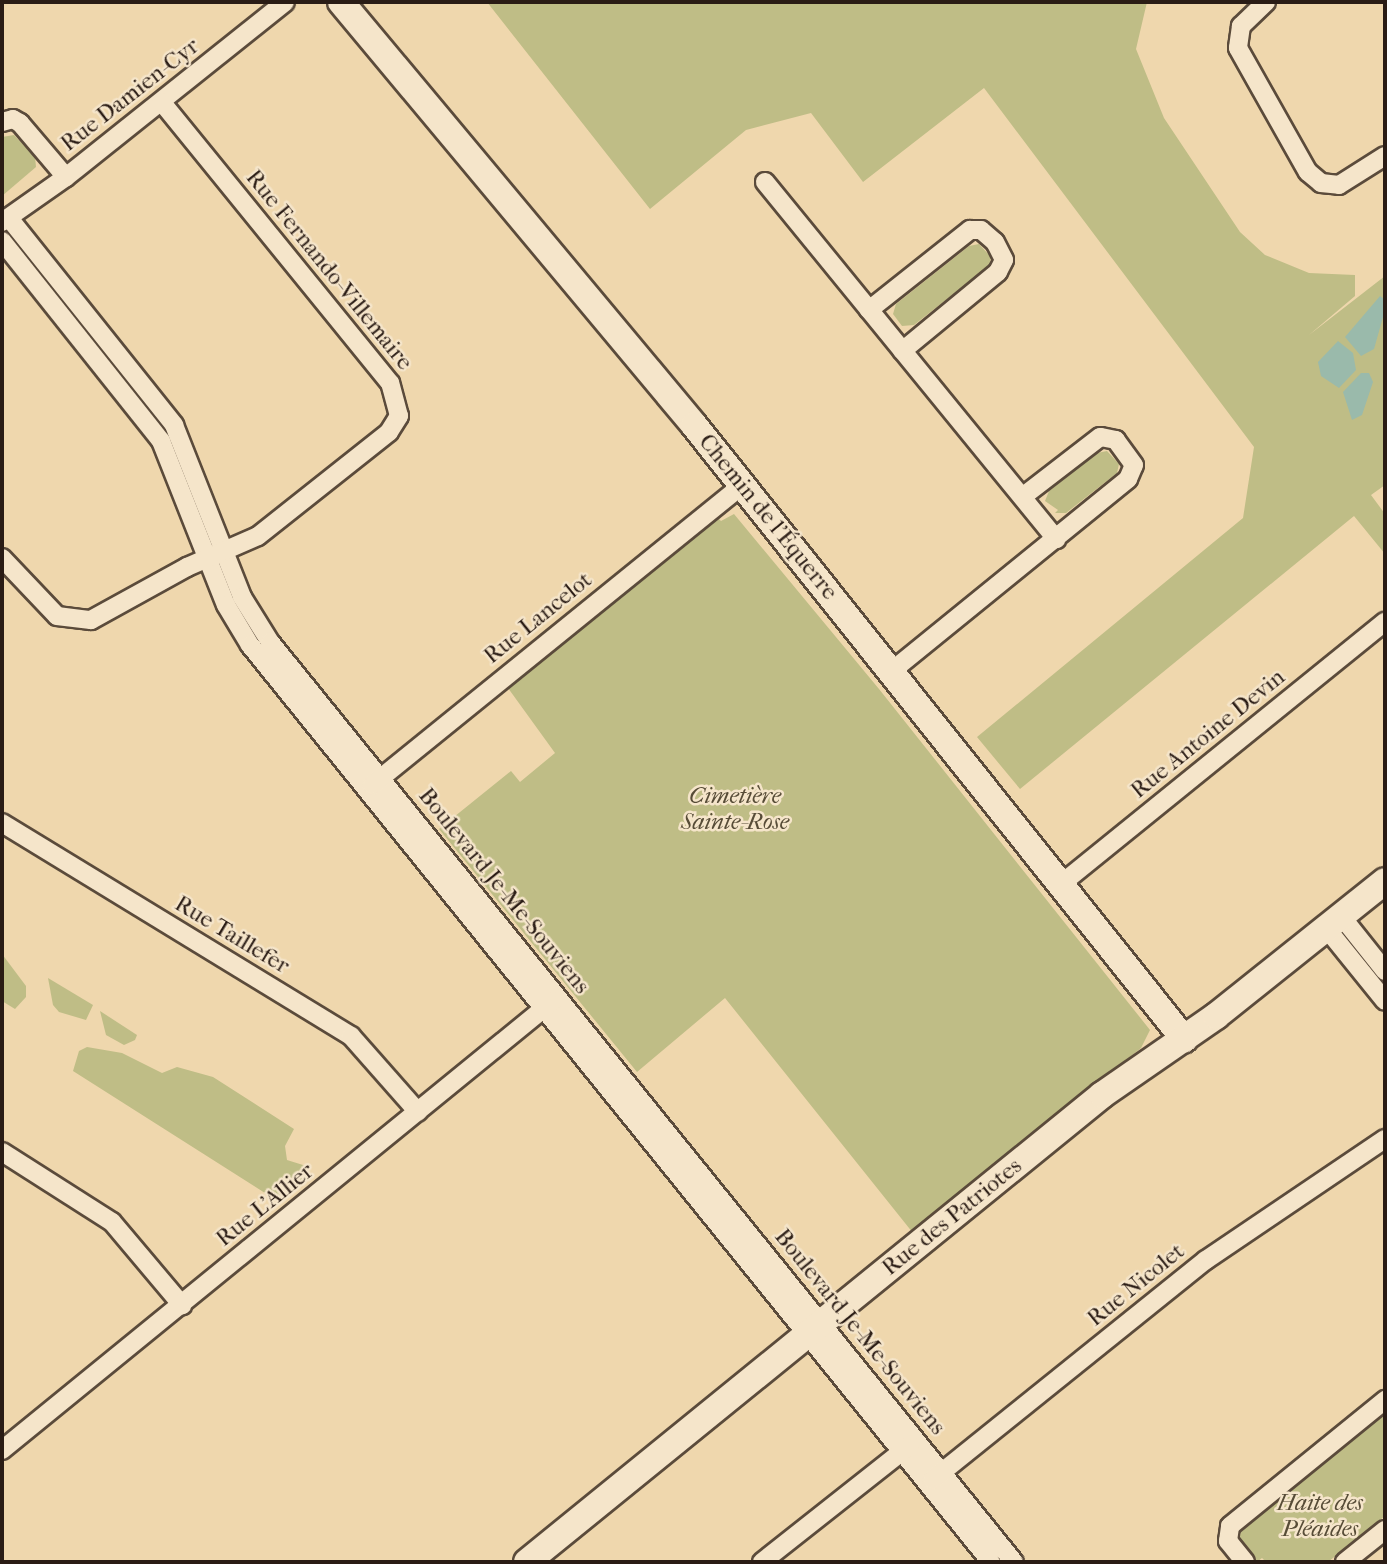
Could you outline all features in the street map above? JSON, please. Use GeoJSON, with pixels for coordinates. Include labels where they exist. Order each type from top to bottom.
{"type":"FeatureCollection","features":[{"type":"Feature","properties":{"kind":"street","name":"Rue Damien-Cyr"},"geometry":{"type":"LineString","coordinates":[[5,220],[66,177],[285,2]]}},
{"type":"Feature","properties":{"kind":"street","name":"Chemin de l'Équerre"},"geometry":{"type":"LineString","coordinates":[[341,2],[742,485],[1184,1039]]}},
{"type":"Feature","properties":{"kind":"street"},"geometry":{"type":"LineString","coordinates":[[1266,2],[1241,26],[1238,48],[1308,172],[1325,185],[1344,184],[1385,156]]}},
{"type":"Feature","properties":{"kind":"street","name":"Rue Fernando-Villemaire"},"geometry":{"type":"LineString","coordinates":[[2,558],[49,610],[77,622],[97,617],[207,558],[264,532],[389,432],[399,416],[399,402],[384,375],[162,102]]}},
{"type":"Feature","properties":{"kind":"street"},"geometry":{"type":"LineString","coordinates":[[2,122],[13,118],[20,122],[66,177]]}},
{"type":"Feature","properties":{"kind":"street"},"geometry":{"type":"LineString","coordinates":[[765,182],[1056,539]]}},
{"type":"Feature","properties":{"kind":"street","name":"Boulevard Je-Me-Souviens"},"geometry":{"type":"LineString","coordinates":[[5,220],[174,425],[242,597],[263,631],[558,996],[909,1446],[935,1478],[1014,1562]]}},
{"type":"Feature","properties":{"kind":"street"},"geometry":{"type":"LineString","coordinates":[[869,310],[970,230],[984,232],[995,242],[1004,260],[998,272],[902,351]]}},
{"type":"Feature","properties":{"kind":"street","name":"Boulevard Je-Me-Souviens"},"geometry":{"type":"LineString","coordinates":[[2,241],[155,430],[171,460],[207,558],[243,636],[544,1009],[815,1328]]}},
{"type":"Feature","properties":{"kind":"street"},"geometry":{"type":"LineString","coordinates":[[892,670],[1128,480],[1134,465],[1125,449],[1111,438],[1100,437],[1022,497]]}},
{"type":"Feature","properties":{"kind":"street","name":"Rue Lancelot"},"geometry":{"type":"LineString","coordinates":[[366,790],[742,485]]}},
{"type":"Feature","properties":{"kind":"street","name":"Rue Antoine Devin"},"geometry":{"type":"LineString","coordinates":[[1061,884],[1385,622]]}},
{"type":"Feature","properties":{"kind":"street","name":"Rue Taillefer"},"geometry":{"type":"LineString","coordinates":[[2,823],[351,1036],[418,1112]]}},
{"type":"Feature","properties":{"kind":"street","name":"Rue des Patriotes"},"geometry":{"type":"LineString","coordinates":[[527,1562],[1102,1095],[1184,1039],[1385,881]]}},
{"type":"Feature","properties":{"kind":"street"},"geometry":{"type":"LineString","coordinates":[[1334,923],[1385,971]]}},
{"type":"Feature","properties":{"kind":"street"},"geometry":{"type":"LineString","coordinates":[[1334,923],[1385,1001]]}},
{"type":"Feature","properties":{"kind":"street","name":"Rue L'Allier"},"geometry":{"type":"LineString","coordinates":[[2,1450],[558,996]]}},
{"type":"Feature","properties":{"kind":"street","name":"Rue Nicolet"},"geometry":{"type":"LineString","coordinates":[[935,1478],[1206,1260],[1385,1139]]}},
{"type":"Feature","properties":{"kind":"street"},"geometry":{"type":"LineString","coordinates":[[2,1152],[112,1222],[182,1305]]}},
{"type":"Feature","properties":{"kind":"street"},"geometry":{"type":"LineString","coordinates":[[1245,1562],[1228,1541],[1230,1525],[1385,1400]]}},
{"type":"Feature","properties":{"kind":"street"},"geometry":{"type":"LineString","coordinates":[[762,1562],[909,1446]]}},
{"type":"Feature","properties":{"kind":"street","name":"Boulevard Je-Me-Souviens"},"geometry":{"type":"LineString","coordinates":[[935,1478],[992,1562]]}},
{"type":"Feature","properties":{"kind":"street"},"geometry":{"type":"LineString","coordinates":[[1345,1562],[1385,1530]]}},
{"type":"Feature","properties":{"kind":"green space"},"geometry":{"type":"Polygon","coordinates":[[[487,2],[1147,2],[1136,49],[1164,118],[1240,232],[1265,255],[1309,273],[1355,275],[1355,296],[1309,335],[1385,276],[1385,485],[1371,495],[1385,514],[1385,554],[1354,516],[1020,789],[977,737],[1243,518],[1254,447],[984,88],[863,182],[811,113],[746,130],[650,209],[487,2]]]}},
{"type":"Feature","properties":{"kind":"green space"},"geometry":{"type":"Polygon","coordinates":[[[14,135],[35,157],[36,167],[2,196],[2,137],[14,135]]]}},
{"type":"Feature","properties":{"kind":"green space"},"geometry":{"type":"Polygon","coordinates":[[[979,244],[991,257],[989,266],[914,325],[902,326],[893,314],[896,304],[969,246],[979,244]]]}},
{"type":"Feature","properties":{"kind":"green space"},"geometry":{"type":"Polygon","coordinates":[[[1107,451],[1119,464],[1117,473],[1066,513],[1055,513],[1058,510],[1045,501],[1049,491],[1097,453],[1107,451]]]}},
{"type":"Feature","properties":{"kind":"green space","name":"Cimetière Sainte-Rose"},"geometry":{"type":"Polygon","coordinates":[[[734,514],[879,689],[1150,1030],[1141,1048],[913,1233],[725,998],[637,1072],[439,829],[511,771],[520,782],[555,753],[508,688],[718,518],[721,521],[734,514]]]}},
{"type":"Feature","properties":{"kind":"green space"},"geometry":{"type":"Polygon","coordinates":[[[2,954],[26,986],[26,997],[15,1009],[2,1001],[2,954]]]}},
{"type":"Feature","properties":{"kind":"green space"},"geometry":{"type":"Polygon","coordinates":[[[48,978],[93,1005],[86,1020],[59,1012],[53,1005],[48,978]]]}},
{"type":"Feature","properties":{"kind":"green space"},"geometry":{"type":"Polygon","coordinates":[[[100,1011],[137,1035],[135,1040],[124,1045],[106,1035],[100,1011]]]}},
{"type":"Feature","properties":{"kind":"green space"},"geometry":{"type":"Polygon","coordinates":[[[87,1047],[122,1053],[162,1073],[177,1067],[213,1077],[294,1129],[285,1146],[287,1160],[303,1165],[310,1176],[276,1200],[73,1071],[79,1051],[87,1047]]]}},
{"type":"Feature","properties":{"kind":"green space","name":"Haite des Pléaides"},"geometry":{"type":"Polygon","coordinates":[[[1385,1413],[1385,1516],[1328,1562],[1266,1562],[1262,1558],[1257,1562],[1239,1538],[1243,1526],[1385,1413]]]}},
{"type":"Feature","properties":{"kind":"shaded area"},"geometry":{"type":"Polygon","coordinates":[[[1380,296],[1385,300],[1385,310],[1374,349],[1361,356],[1345,337],[1380,296]]]}},
{"type":"Feature","properties":{"kind":"shaded area"},"geometry":{"type":"Polygon","coordinates":[[[1338,341],[1353,353],[1356,370],[1339,388],[1321,376],[1318,362],[1338,341]]]}},
{"type":"Feature","properties":{"kind":"shaded area"},"geometry":{"type":"Polygon","coordinates":[[[1361,373],[1369,373],[1373,382],[1362,415],[1352,420],[1343,392],[1361,373]]]}}]}
